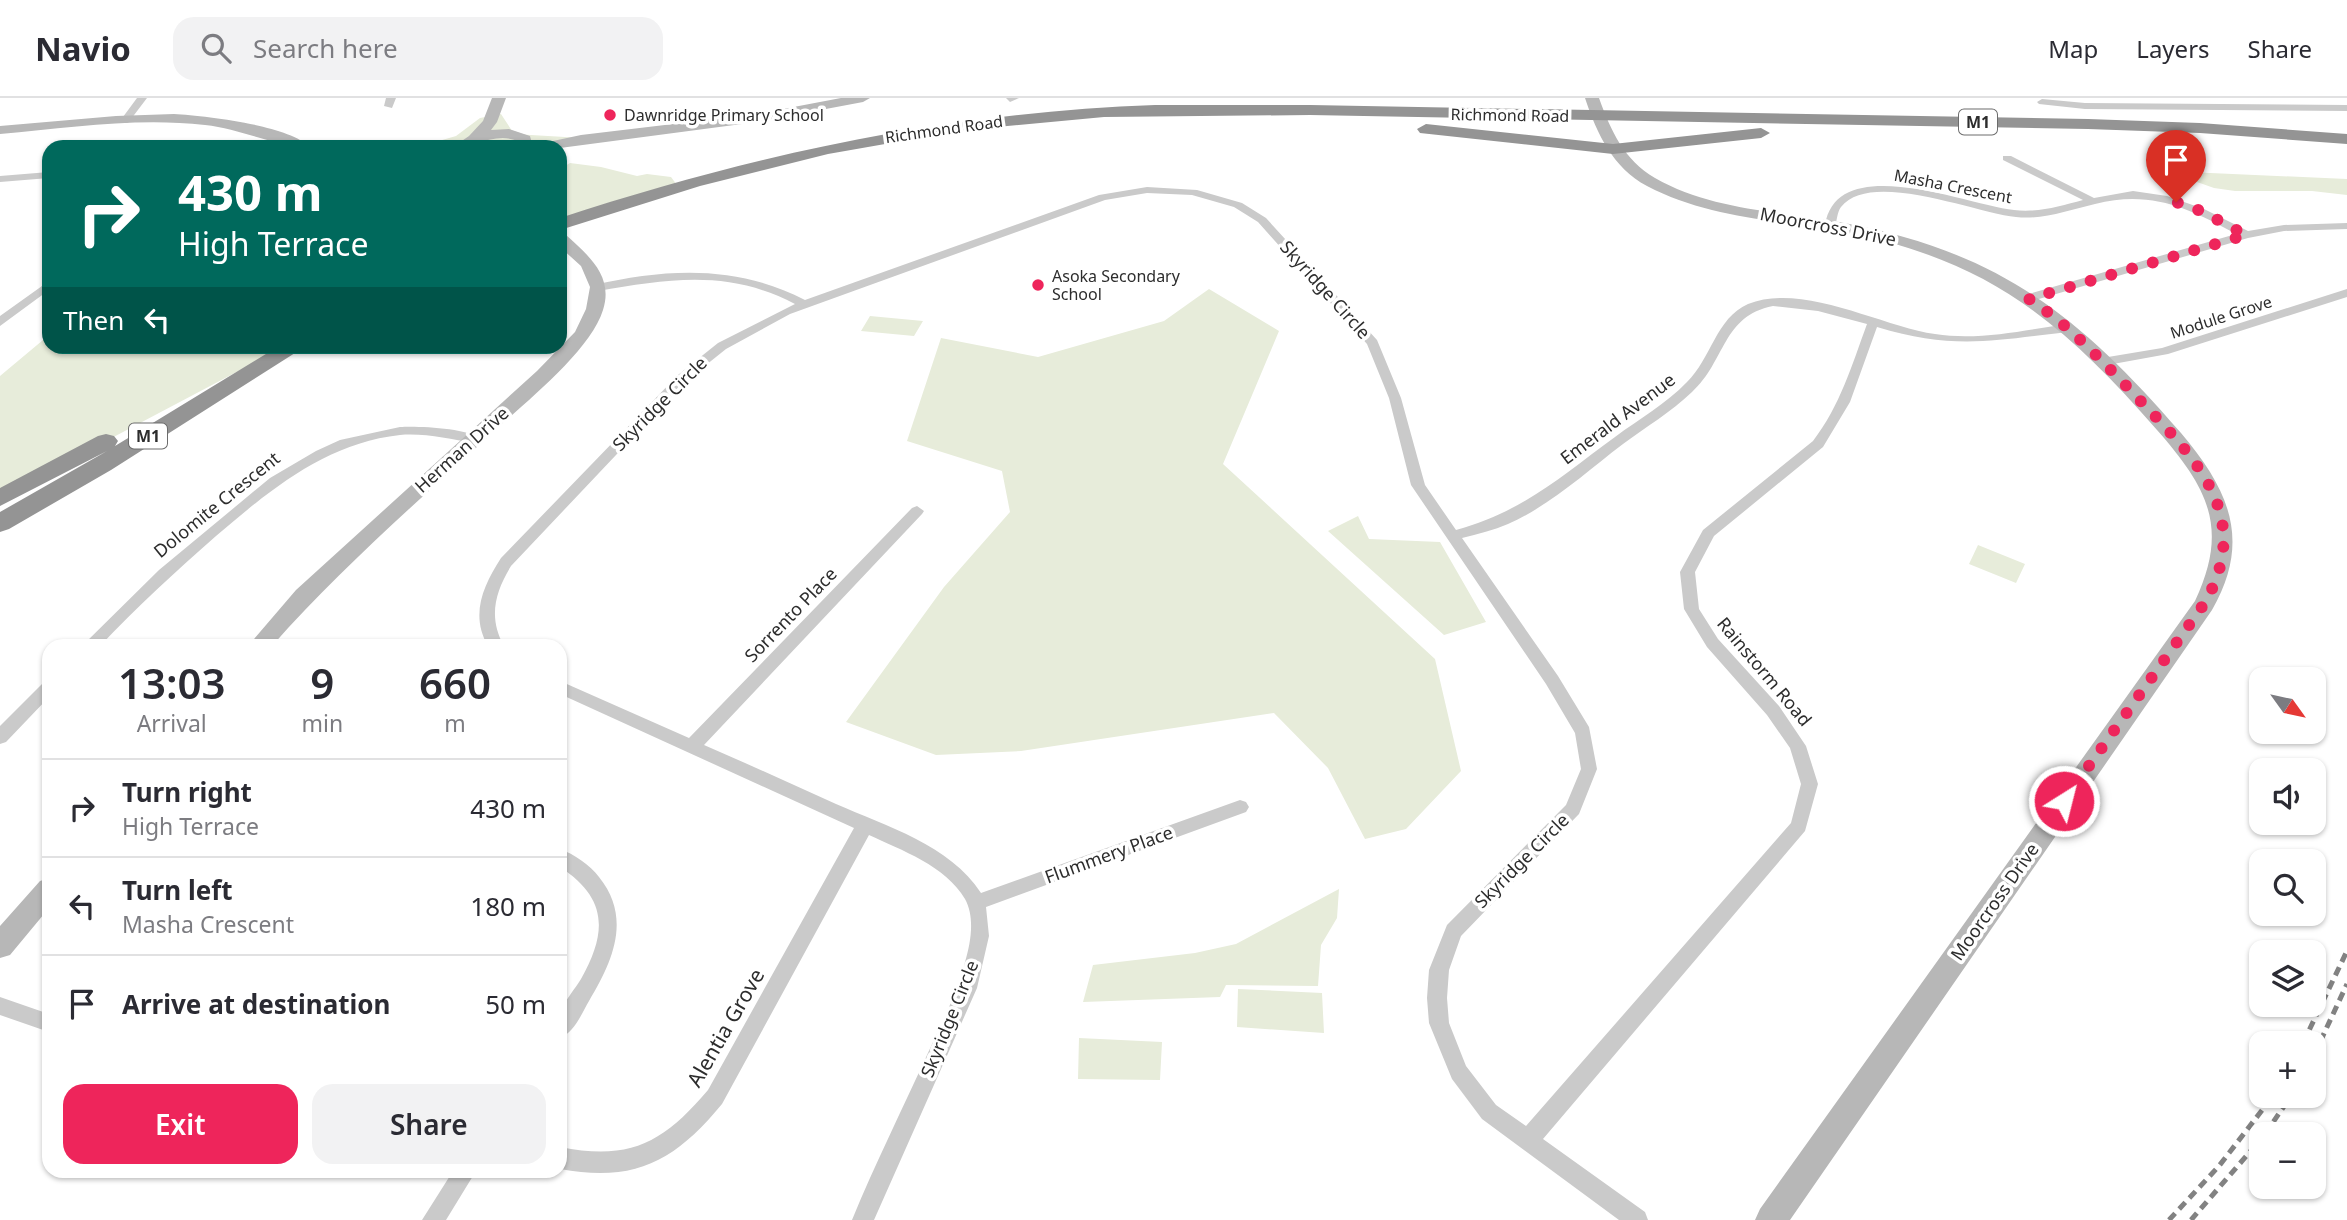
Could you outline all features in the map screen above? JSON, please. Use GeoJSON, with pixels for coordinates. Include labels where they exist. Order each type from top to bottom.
{"type":"FeatureCollection","features":[{"type":"Feature","properties":{"kind":"highway"},"geometry":{"type":"LineString","coordinates":[[1292,111],[1570,98]]}},
{"type":"Feature","properties":{"kind":"highway"},"geometry":{"type":"LineString","coordinates":[[1620,100],[1776,119]]}},
{"type":"Feature","properties":{"kind":"highway"},"geometry":{"type":"LineString","coordinates":[[1165,110],[1318,117],[1613,149],[1829,126],[1927,122]]}},
{"type":"Feature","properties":{"kind":"highway","name":"Richmond Road"},"geometry":{"type":"LineString","coordinates":[[567,222],[706,178],[862,141],[1014,119],[1165,110],[1598,113],[2151,126],[2347,139]]}},
{"type":"Feature","properties":{"kind":"highway","name":"M1"},"geometry":{"type":"LineString","coordinates":[[0,498],[270,354]]}},
{"type":"Feature","properties":{"kind":"highway","name":"M1"},"geometry":{"type":"LineString","coordinates":[[0,523],[91,471],[282,354]]}},
{"type":"Feature","properties":{"kind":"street"},"geometry":{"type":"LineString","coordinates":[[125,121],[142,98]]}},
{"type":"Feature","properties":{"kind":"street"},"geometry":{"type":"LineString","coordinates":[[567,142],[757,118],[863,98]]}},
{"type":"Feature","properties":{"kind":"street"},"geometry":{"type":"LineString","coordinates":[[498,102],[519,139]]}},
{"type":"Feature","properties":{"kind":"street"},"geometry":{"type":"LineString","coordinates":[[470,140],[490,122],[498,102]]}},
{"type":"Feature","properties":{"kind":"street"},"geometry":{"type":"LineString","coordinates":[[2042,102],[2085,106],[2347,108]]}},
{"type":"Feature","properties":{"kind":"street","name":"Moorcross Drive"},"geometry":{"type":"LineString","coordinates":[[1598,113],[1613,149],[1631,170],[1670,191],[1722,207],[1831,225],[1891,239],[1946,257],[1997,280],[2029,299],[2067,328],[2185,450],[2202,471],[2223,528],[2225,552],[2219,578],[2197,615],[1771,1220]]}},
{"type":"Feature","properties":{"kind":"street"},"geometry":{"type":"LineString","coordinates":[[0,130],[125,121],[217,122],[251,128],[279,140]]}},
{"type":"Feature","properties":{"kind":"street"},"geometry":{"type":"LineString","coordinates":[[474,140],[494,134],[519,139],[581,139]]}},
{"type":"Feature","properties":{"kind":"street"},"geometry":{"type":"LineString","coordinates":[[2007,158],[2093,201]]}},
{"type":"Feature","properties":{"kind":"street"},"geometry":{"type":"LineString","coordinates":[[0,179],[42,176]]}},
{"type":"Feature","properties":{"kind":"street","name":"Skyridge Circle"},"geometry":{"type":"LineString","coordinates":[[493,639],[488,629],[487,602],[506,562],[696,365],[741,333],[804,304],[1103,197],[1164,190],[1193,192],[1229,201],[1262,220],[1373,343],[1395,398],[1418,485],[1568,705],[1583,732],[1589,758],[1586,781],[1573,808],[1454,930],[1439,970],[1439,1023],[1459,1072],[1489,1112],[1637,1220]]}},
{"type":"Feature","properties":{"kind":"street","name":"Masha Crescent"},"geometry":{"type":"LineString","coordinates":[[1831,225],[1839,203],[1854,194],[1872,190],[1908,190],[2013,214],[2041,214],[2126,194],[2164,198],[2201,211],[2246,235]]}},
{"type":"Feature","properties":{"kind":"street"},"geometry":{"type":"LineString","coordinates":[[2029,299],[2246,235],[2284,228],[2347,226]]}},
{"type":"Feature","properties":{"kind":"street"},"geometry":{"type":"LineString","coordinates":[[567,244],[588,264],[598,288],[666,276],[714,275],[763,283],[804,304]]}},
{"type":"Feature","properties":{"kind":"street","name":"Herman Drive"},"geometry":{"type":"LineString","coordinates":[[567,350],[578,340],[593,316],[598,288]]}},
{"type":"Feature","properties":{"kind":"street"},"geometry":{"type":"LineString","coordinates":[[0,322],[42,289]]}},
{"type":"Feature","properties":{"kind":"street","name":"Module Grove"},"geometry":{"type":"LineString","coordinates":[[2102,362],[2172,349],[2347,293]]}},
{"type":"Feature","properties":{"kind":"street","name":"Emerald Avenue"},"geometry":{"type":"LineString","coordinates":[[1453,537],[1491,525],[1523,510],[1692,386],[1700,377],[1730,324],[1745,310],[1771,303],[1795,304],[1936,338],[1965,340],[2067,328]]}},
{"type":"Feature","properties":{"kind":"street","name":"Rainstorm Road"},"geometry":{"type":"LineString","coordinates":[[1528,1140],[1799,826],[1808,810],[1812,781],[1802,750],[1697,622],[1687,593],[1687,568],[1698,545],[1708,533],[1818,444],[1826,434],[1841,407],[1873,323]]}},
{"type":"Feature","properties":{"kind":"street","name":"Herman Drive"},"geometry":{"type":"LineString","coordinates":[[265,639],[304,595],[563,354]]}},
{"type":"Feature","properties":{"kind":"street","name":"Dolomite Crescent"},"geometry":{"type":"LineString","coordinates":[[97,639],[179,560],[268,484],[297,464],[344,444],[399,431],[424,431],[474,439]]}},
{"type":"Feature","properties":{"kind":"street","name":"Sorrento Place"},"geometry":{"type":"LineString","coordinates":[[692,746],[917,510]]}},
{"type":"Feature","properties":{"kind":"street"},"geometry":{"type":"LineString","coordinates":[[567,690],[907,844],[952,870],[969,887],[977,902]]}},
{"type":"Feature","properties":{"kind":"street"},"geometry":{"type":"LineString","coordinates":[[0,737],[42,694]]}},
{"type":"Feature","properties":{"kind":"street","name":"Flummery Place"},"geometry":{"type":"LineString","coordinates":[[977,902],[1240,807]]}},
{"type":"Feature","properties":{"kind":"street","name":"Alentia Grove"},"geometry":{"type":"LineString","coordinates":[[567,1160],[588,1165],[630,1161],[649,1154],[689,1129],[721,1087],[865,825]]}},
{"type":"Feature","properties":{"kind":"street"},"geometry":{"type":"LineString","coordinates":[[567,861],[594,882],[607,907],[609,929],[606,948],[596,972],[567,1013]]}},
{"type":"Feature","properties":{"kind":"street"},"geometry":{"type":"LineString","coordinates":[[0,946],[42,897]]}},
{"type":"Feature","properties":{"kind":"street","name":"Skyridge Circle"},"geometry":{"type":"LineString","coordinates":[[863,1220],[967,988],[979,944],[977,902]]}},
{"type":"Feature","properties":{"kind":"street"},"geometry":{"type":"LineString","coordinates":[[0,1006],[42,1021]]}},
{"type":"Feature","properties":{"kind":"street"},"geometry":{"type":"LineString","coordinates":[[433,1220],[460,1178]]}},
{"type":"Feature","properties":{"kind":"green space"},"geometry":{"type":"Polygon","coordinates":[[[501,114],[514,134],[582,138],[567,142],[442,140],[456,136],[480,118],[501,114]]]}},
{"type":"Feature","properties":{"kind":"green space"},"geometry":{"type":"Polygon","coordinates":[[[567,165],[601,167],[637,176],[647,174],[671,177],[677,185],[567,222],[567,165]]]}},
{"type":"Feature","properties":{"kind":"green space"},"geometry":{"type":"Polygon","coordinates":[[[2166,171],[2347,179],[2347,195],[2312,191],[2235,191],[2214,188],[2166,171]]]}},
{"type":"Feature","properties":{"kind":"green space"},"geometry":{"type":"Polygon","coordinates":[[[1209,289],[1279,331],[1223,464],[1435,659],[1461,771],[1406,829],[1365,839],[1328,768],[1274,713],[1021,751],[936,755],[846,722],[944,587],[1010,512],[1002,471],[907,441],[941,338],[1038,357],[1164,321],[1209,289]]]}},
{"type":"Feature","properties":{"kind":"green space"},"geometry":{"type":"Polygon","coordinates":[[[870,316],[923,321],[914,336],[861,331],[870,316]]]}},
{"type":"Feature","properties":{"kind":"green space"},"geometry":{"type":"Polygon","coordinates":[[[42,341],[42,354],[271,354],[0,497],[0,376],[42,341]]]}},
{"type":"Feature","properties":{"kind":"green space"},"geometry":{"type":"Polygon","coordinates":[[[1358,516],[1369,539],[1440,542],[1486,622],[1444,635],[1328,531],[1358,516]]]}},
{"type":"Feature","properties":{"kind":"green space"},"geometry":{"type":"Polygon","coordinates":[[[1978,545],[2025,564],[2016,583],[1969,564],[1978,545]]]}},
{"type":"Feature","properties":{"kind":"green space"},"geometry":{"type":"Polygon","coordinates":[[[1339,889],[1337,918],[1321,945],[1318,986],[1226,985],[1220,997],[1083,1002],[1093,965],[1195,953],[1236,944],[1339,889]]]}},
{"type":"Feature","properties":{"kind":"green space"},"geometry":{"type":"Polygon","coordinates":[[[1238,989],[1322,993],[1324,1033],[1237,1027],[1238,989]]]}},
{"type":"Feature","properties":{"kind":"green space"},"geometry":{"type":"Polygon","coordinates":[[[1079,1038],[1162,1042],[1160,1080],[1078,1079],[1079,1038]]]}},
{"type":"Feature","properties":{"kind":"railway"},"geometry":{"type":"LineString","coordinates":[[2309,1031],[2347,951]]}},
{"type":"Feature","properties":{"kind":"railway"},"geometry":{"type":"LineString","coordinates":[[2325,1031],[2347,984]]}},
{"type":"Feature","properties":{"kind":"railway"},"geometry":{"type":"LineString","coordinates":[[2169,1220],[2219,1166],[2264,1108]]}},
{"type":"Feature","properties":{"kind":"railway"},"geometry":{"type":"LineString","coordinates":[[2273,1122],[2283,1108]]}},
{"type":"Feature","properties":{"kind":"railway"},"geometry":{"type":"LineString","coordinates":[[2191,1220],[2249,1153]]}},
{"type":"Feature","properties":{"kind":"place","name":"Dawnridge Primary School"},"geometry":{"type":"Point","coordinates":[610,115]}},
{"type":"Feature","properties":{"kind":"place","name":"Asoka Secondary School"},"geometry":{"type":"Point","coordinates":[1038,285]}},
{"type":"Feature","properties":{"kind":"route"},"geometry":{"type":"LineString","coordinates":[[2064,801],[2204,604],[2219,578],[2225,552],[2220,512],[2202,471],[2160,422],[2083,343],[2029,299],[2246,235],[2201,211],[2176,202]]}}]}
